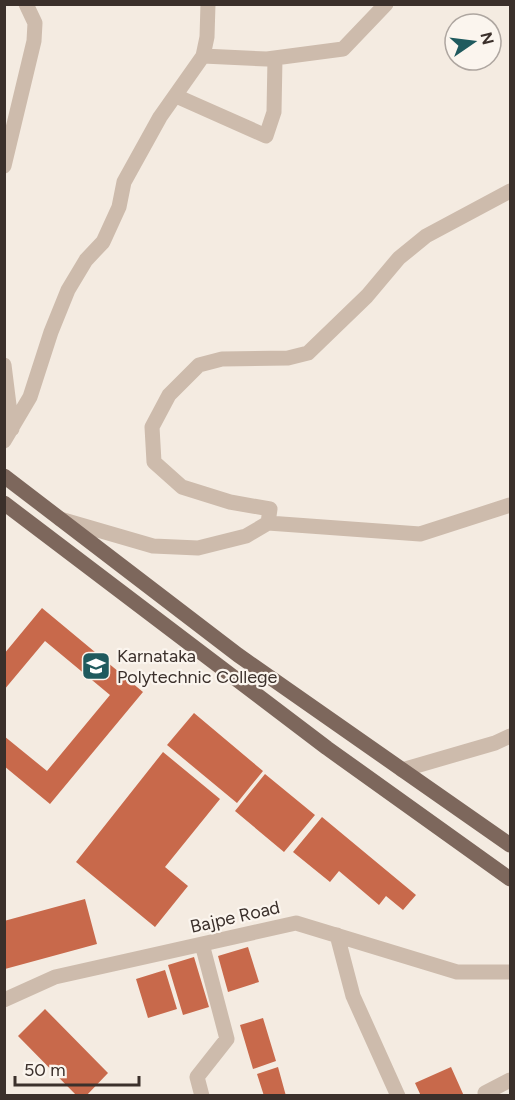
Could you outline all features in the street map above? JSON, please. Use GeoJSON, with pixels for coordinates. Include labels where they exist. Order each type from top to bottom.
{"type":"FeatureCollection","features":[{"type":"Feature","properties":{"kind":"main road"},"geometry":{"type":"LineString","coordinates":[[4,476],[238,655],[510,845]]}},
{"type":"Feature","properties":{"kind":"main road"},"geometry":{"type":"LineString","coordinates":[[4,503],[327,748],[510,879]]}},
{"type":"Feature","properties":{"kind":"main road"},"geometry":{"type":"LineString","coordinates":[[28,521],[41,505]]}},
{"type":"Feature","properties":{"kind":"street"},"geometry":{"type":"LineString","coordinates":[[4,166],[34,41],[35,23],[26,4]]}},
{"type":"Feature","properties":{"kind":"street"},"geometry":{"type":"LineString","coordinates":[[8,435],[30,397],[51,332],[68,290],[86,260],[103,242],[119,207],[124,182],[160,117],[203,56],[207,37],[208,4]]}},
{"type":"Feature","properties":{"kind":"street"},"geometry":{"type":"LineString","coordinates":[[203,56],[275,58],[342,49],[386,4]]}},
{"type":"Feature","properties":{"kind":"street"},"geometry":{"type":"LineString","coordinates":[[176,96],[266,136],[273,112],[275,58]]}},
{"type":"Feature","properties":{"kind":"street"},"geometry":{"type":"LineString","coordinates":[[267,524],[270,509],[230,502],[182,487],[154,462],[152,427],[169,395],[199,365],[222,359],[288,358],[308,353],[367,296],[399,258],[426,236],[510,191]]}},
{"type":"Feature","properties":{"kind":"street"},"geometry":{"type":"LineString","coordinates":[[4,365],[8,435]]}},
{"type":"Feature","properties":{"kind":"street"},"geometry":{"type":"LineString","coordinates":[[58,518],[153,546],[198,548],[246,536],[267,524],[420,534],[510,505]]}},
{"type":"Feature","properties":{"kind":"street"},"geometry":{"type":"LineString","coordinates":[[402,770],[495,743],[510,735]]}},
{"type":"Feature","properties":{"kind":"street","name":"Bajpe Road"},"geometry":{"type":"LineString","coordinates":[[4,1000],[55,977],[296,923],[457,972],[510,972]]}},
{"type":"Feature","properties":{"kind":"street"},"geometry":{"type":"LineString","coordinates":[[337,935],[353,996],[398,1095]]}},
{"type":"Feature","properties":{"kind":"street"},"geometry":{"type":"LineString","coordinates":[[202,944],[227,1039],[197,1077],[202,1095]]}},
{"type":"Feature","properties":{"kind":"street"},"geometry":{"type":"LineString","coordinates":[[485,1093],[510,1080]]}},
{"type":"Feature","properties":{"kind":"building"},"geometry":{"type":"Polygon","coordinates":[[[42,608],[143,692],[50,804],[4,766],[4,736],[47,771],[110,695],[45,641],[4,690],[4,654],[42,608]]]}},
{"type":"Feature","properties":{"kind":"building"},"geometry":{"type":"Polygon","coordinates":[[[194,713],[263,771],[237,803],[167,745],[194,713]]]}},
{"type":"Feature","properties":{"kind":"building"},"geometry":{"type":"Polygon","coordinates":[[[163,752],[220,799],[165,867],[188,886],[155,927],[76,862],[163,752]]]}},
{"type":"Feature","properties":{"kind":"building"},"geometry":{"type":"Polygon","coordinates":[[[265,774],[315,815],[284,852],[235,811],[265,774]]]}},
{"type":"Feature","properties":{"kind":"building"},"geometry":{"type":"Polygon","coordinates":[[[322,817],[416,895],[403,910],[386,896],[379,905],[339,871],[330,882],[293,852],[322,817]]]}},
{"type":"Feature","properties":{"kind":"building"},"geometry":{"type":"Polygon","coordinates":[[[85,899],[97,944],[5,969],[4,921],[85,899]]]}},
{"type":"Feature","properties":{"kind":"building"},"geometry":{"type":"Polygon","coordinates":[[[248,947],[259,982],[228,992],[218,956],[248,947]]]}},
{"type":"Feature","properties":{"kind":"building"},"geometry":{"type":"Polygon","coordinates":[[[194,957],[209,1007],[183,1015],[168,965],[194,957]]]}},
{"type":"Feature","properties":{"kind":"building"},"geometry":{"type":"Polygon","coordinates":[[[165,970],[177,1009],[148,1018],[136,979],[165,970]]]}},
{"type":"Feature","properties":{"kind":"building"},"geometry":{"type":"Polygon","coordinates":[[[45,1009],[108,1073],[86,1096],[77,1096],[18,1036],[45,1009]]]}},
{"type":"Feature","properties":{"kind":"building"},"geometry":{"type":"Polygon","coordinates":[[[263,1018],[276,1061],[253,1069],[240,1025],[263,1018]]]}},
{"type":"Feature","properties":{"kind":"building"},"geometry":{"type":"Polygon","coordinates":[[[278,1067],[286,1096],[264,1096],[257,1074],[278,1067]]]}},
{"type":"Feature","properties":{"kind":"building"},"geometry":{"type":"Polygon","coordinates":[[[451,1067],[464,1096],[421,1096],[415,1083],[451,1067]]]}},
{"type":"Feature","properties":{"kind":"place","name":"Karnataka Polytechnic College"},"geometry":{"type":"Point","coordinates":[96,666]}}]}
